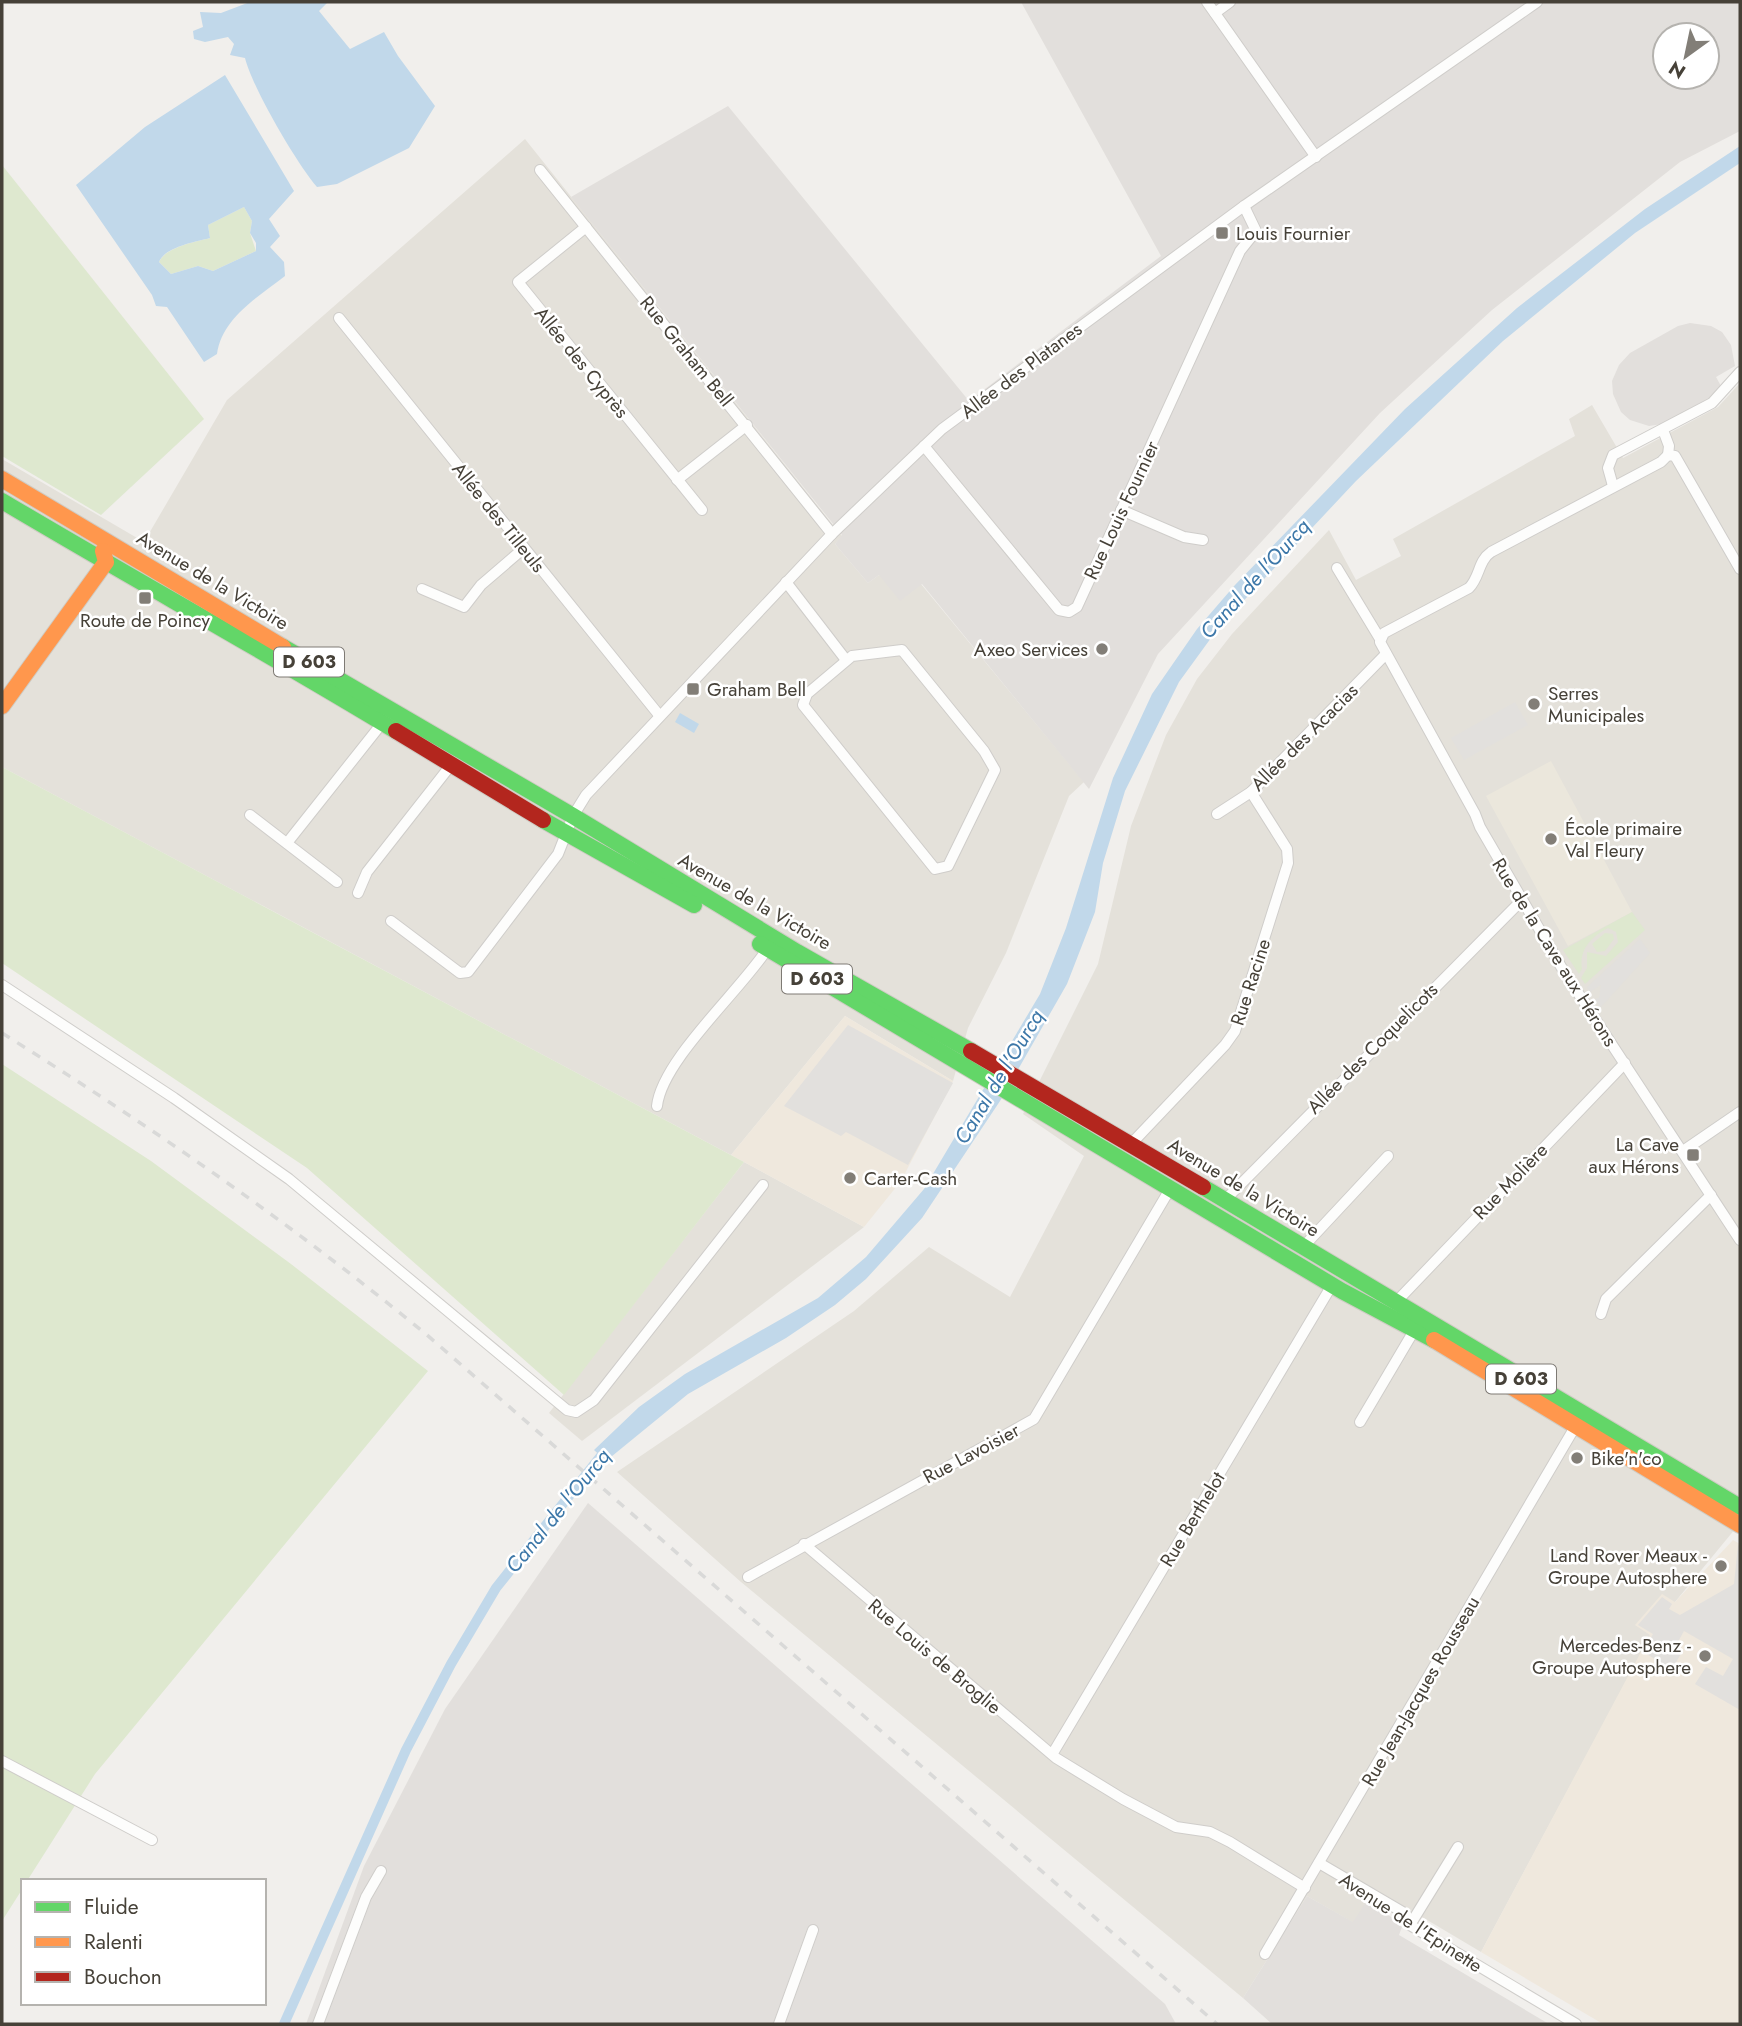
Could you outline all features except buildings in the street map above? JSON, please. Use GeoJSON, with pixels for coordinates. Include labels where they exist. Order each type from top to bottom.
{"type":"FeatureCollection","features":[{"type":"Feature","properties":{"kind":"main road","name":"Avenue de la Victoire"},"geometry":{"type":"LineString","coordinates":[[2,479],[397,716],[573,816],[1013,1085],[1170,1189],[1332,1284],[1415,1329],[1740,1525]]}},
{"type":"Feature","properties":{"kind":"main road","name":"Avenue de la Victoire"},"geometry":{"type":"LineString","coordinates":[[2,500],[383,722],[566,834],[768,948],[878,1017],[985,1069]]}},
{"type":"Feature","properties":{"kind":"main road"},"geometry":{"type":"LineString","coordinates":[[94,534],[106,562]]}},
{"type":"Feature","properties":{"kind":"main road"},"geometry":{"type":"LineString","coordinates":[[2,706],[106,562],[121,557],[178,591],[197,595]]}},
{"type":"Feature","properties":{"kind":"main road","name":"Avenue de la Victoire"},"geometry":{"type":"LineString","coordinates":[[1013,1085],[1035,1088],[1396,1301],[1488,1359],[1625,1436],[1740,1507]]}},
{"type":"Feature","properties":{"kind":"street"},"geometry":{"type":"LineString","coordinates":[[1207,2],[1316,157]]}},
{"type":"Feature","properties":{"kind":"street"},"geometry":{"type":"LineString","coordinates":[[1215,13],[1230,2]]}},
{"type":"Feature","properties":{"kind":"street","name":"Allée des Platanes"},"geometry":{"type":"LineString","coordinates":[[391,921],[460,973],[468,972],[558,854],[573,816],[586,794],[832,534],[946,426],[1244,206],[1537,2]]}},
{"type":"Feature","properties":{"kind":"street","name":"Rue Graham Bell"},"geometry":{"type":"LineString","coordinates":[[540,170],[832,534]]}},
{"type":"Feature","properties":{"kind":"street","name":"Rue Louis Fournier"},"geometry":{"type":"LineString","coordinates":[[924,446],[1059,610],[1069,612],[1077,607],[1240,251],[1256,231],[1244,206]]}},
{"type":"Feature","properties":{"kind":"street","name":"Allée des Cyprès"},"geometry":{"type":"LineString","coordinates":[[586,227],[518,282],[702,510]]}},
{"type":"Feature","properties":{"kind":"street","name":"Allée des Tilleuls"},"geometry":{"type":"LineString","coordinates":[[339,318],[659,715]]}},
{"type":"Feature","properties":{"kind":"street"},"geometry":{"type":"LineString","coordinates":[[1613,486],[1608,468],[1614,455],[1712,403],[1740,372]]}},
{"type":"Feature","properties":{"kind":"street"},"geometry":{"type":"LineString","coordinates":[[677,480],[747,425]]}},
{"type":"Feature","properties":{"kind":"street"},"geometry":{"type":"LineString","coordinates":[[1338,568],[1380,639],[1384,633],[1469,588],[1483,561],[1491,552],[1661,462],[1668,455],[1669,446],[1663,430]]}},
{"type":"Feature","properties":{"kind":"street"},"geometry":{"type":"LineString","coordinates":[[1668,455],[1675,456],[1740,569]]}},
{"type":"Feature","properties":{"kind":"street"},"geometry":{"type":"LineString","coordinates":[[1121,510],[1184,537],[1202,540]]}},
{"type":"Feature","properties":{"kind":"street"},"geometry":{"type":"LineString","coordinates":[[1725,543],[1740,553]]}},
{"type":"Feature","properties":{"kind":"street"},"geometry":{"type":"LineString","coordinates":[[422,589],[464,607],[481,585],[524,548]]}},
{"type":"Feature","properties":{"kind":"street"},"geometry":{"type":"LineString","coordinates":[[786,582],[846,660]]}},
{"type":"Feature","properties":{"kind":"street","name":"Rue de la Cave aux Hérons"},"geometry":{"type":"LineString","coordinates":[[1380,639],[1563,970],[1740,1240]]}},
{"type":"Feature","properties":{"kind":"street"},"geometry":{"type":"LineString","coordinates":[[902,650],[984,751],[995,770],[948,866],[935,869],[803,705],[807,694],[846,660],[852,656],[902,650]]}},
{"type":"Feature","properties":{"kind":"street","name":"Allée des Acacias"},"geometry":{"type":"LineString","coordinates":[[1217,814],[1251,792],[1386,654]]}},
{"type":"Feature","properties":{"kind":"street"},"geometry":{"type":"LineString","coordinates":[[287,843],[383,722]]}},
{"type":"Feature","properties":{"kind":"street"},"geometry":{"type":"LineString","coordinates":[[358,893],[367,873],[451,765]]}},
{"type":"Feature","properties":{"kind":"street"},"geometry":{"type":"LineString","coordinates":[[488,787],[508,791],[556,819],[573,816]]}},
{"type":"Feature","properties":{"kind":"street","name":"Rue Racine"},"geometry":{"type":"LineString","coordinates":[[1130,1144],[1225,1045],[1235,1031],[1288,863],[1287,849],[1251,792]]}},
{"type":"Feature","properties":{"kind":"street"},"geometry":{"type":"LineString","coordinates":[[250,815],[337,883]]}},
{"type":"Feature","properties":{"kind":"street","name":"Allée des Coquelicots"},"geometry":{"type":"LineString","coordinates":[[1225,1200],[1522,900]]}},
{"type":"Feature","properties":{"kind":"street"},"geometry":{"type":"LineString","coordinates":[[657,1106],[658,1092],[700,1029],[751,973],[768,948]]}},
{"type":"Feature","properties":{"kind":"street"},"geometry":{"type":"LineString","coordinates":[[2,985],[174,1098],[289,1179],[567,1410],[576,1412],[594,1400],[763,1185]]}},
{"type":"Feature","properties":{"kind":"street","name":"Rue Molière"},"geometry":{"type":"LineString","coordinates":[[1396,1301],[1625,1063]]}},
{"type":"Feature","properties":{"kind":"street"},"geometry":{"type":"LineString","coordinates":[[1683,1151],[1740,1112]]}},
{"type":"Feature","properties":{"kind":"street"},"geometry":{"type":"LineString","coordinates":[[1304,1246],[1388,1156]]}},
{"type":"Feature","properties":{"kind":"street","name":"Rue Lavoisier"},"geometry":{"type":"LineString","coordinates":[[748,1577],[1034,1419],[1170,1189]]}},
{"type":"Feature","properties":{"kind":"street"},"geometry":{"type":"LineString","coordinates":[[1601,1314],[1606,1299],[1711,1195]]}},
{"type":"Feature","properties":{"kind":"street","name":"Rue Berthelot"},"geometry":{"type":"LineString","coordinates":[[1053,1753],[1332,1284]]}},
{"type":"Feature","properties":{"kind":"street"},"geometry":{"type":"LineString","coordinates":[[1360,1422],[1415,1329]]}},
{"type":"Feature","properties":{"kind":"street","name":"Rue Jean-Jacques Rousseau"},"geometry":{"type":"LineString","coordinates":[[1265,1954],[1575,1427]]}},
{"type":"Feature","properties":{"kind":"street"},"geometry":{"type":"LineString","coordinates":[[817,1559],[822,1534]]}},
{"type":"Feature","properties":{"kind":"street","name":"Rue Louis de Broglie"},"geometry":{"type":"LineString","coordinates":[[804,1544],[817,1559],[1053,1753],[1124,1799],[1176,1827],[1210,1832],[1305,1888]]}},
{"type":"Feature","properties":{"kind":"street"},"geometry":{"type":"LineString","coordinates":[[2,1761],[152,1840]]}},
{"type":"Feature","properties":{"kind":"street"},"geometry":{"type":"LineString","coordinates":[[1410,1925],[1458,1847]]}},
{"type":"Feature","properties":{"kind":"street","name":"Avenue de l'Epinette"},"geometry":{"type":"LineString","coordinates":[[1319,1863],[1406,1914],[1410,1925],[1576,2024]]}},
{"type":"Feature","properties":{"kind":"street"},"geometry":{"type":"LineString","coordinates":[[318,2024],[366,1897],[381,1871]]}},
{"type":"Feature","properties":{"kind":"street"},"geometry":{"type":"LineString","coordinates":[[779,2024],[813,1930]]}},
{"type":"Feature","properties":{"kind":"shaded area"},"geometry":{"type":"Polygon","coordinates":[[[1021,2],[1740,2],[1740,131],[1680,162],[1492,310],[1380,413],[1158,654],[1089,789],[922,584],[900,601],[879,575],[868,583],[835,544],[842,535],[571,197],[728,106],[969,401],[1161,256],[1021,2]]]}},
{"type":"Feature","properties":{"kind":"shaded area"},"geometry":{"type":"Polygon","coordinates":[[[525,139],[842,536],[835,544],[868,583],[879,575],[921,584],[1084,782],[1069,796],[1006,953],[968,1028],[953,1081],[845,1016],[731,1155],[2,767],[2,459],[144,542],[227,400],[525,139]]]}},
{"type":"Feature","properties":{"kind":"shaded area"},"geometry":{"type":"Polygon","coordinates":[[[1690,323],[1711,326],[1722,332],[1731,345],[1735,366],[1716,377],[1721,386],[1709,398],[1662,424],[1649,426],[1630,420],[1621,412],[1613,394],[1612,381],[1619,365],[1630,353],[1678,326],[1690,323]]]}},
{"type":"Feature","properties":{"kind":"shaded area"},"geometry":{"type":"Polygon","coordinates":[[[1740,383],[1740,1523],[1675,1602],[1636,1625],[1651,1635],[1481,1952],[1375,1889],[1354,1923],[1307,1896],[1243,1998],[741,1582],[617,1472],[854,1311],[929,1247],[1010,1297],[1084,1156],[1023,1114],[1098,964],[1131,826],[1166,735],[1197,679],[1232,634],[1329,530],[1356,580],[1401,556],[1393,539],[1575,436],[1569,419],[1592,405],[1623,458],[1718,407],[1740,383]]]}},
{"type":"Feature","properties":{"kind":"shaded area"},"geometry":{"type":"Polygon","coordinates":[[[1515,702],[1528,725],[1464,760],[1451,738],[1515,702]]]}},
{"type":"Feature","properties":{"kind":"shaded area","name":"École primaire Val Fleury"},"geometry":{"type":"Polygon","coordinates":[[[1551,761],[1632,912],[1568,946],[1486,796],[1551,761]]]}},
{"type":"Feature","properties":{"kind":"shaded area"},"geometry":{"type":"Polygon","coordinates":[[[1640,939],[1650,953],[1600,1008],[1595,999],[1599,998],[1601,985],[1590,992],[1587,987],[1640,939]]]}},
{"type":"Feature","properties":{"kind":"shaded area"},"geometry":{"type":"Polygon","coordinates":[[[845,1016],[953,1081],[901,1181],[864,1227],[731,1155],[845,1016]]]}},
{"type":"Feature","properties":{"kind":"shaded area"},"geometry":{"type":"Polygon","coordinates":[[[848,1025],[953,1083],[908,1165],[846,1132],[841,1136],[784,1106],[848,1025]]]}},
{"type":"Feature","properties":{"kind":"shaded area"},"geometry":{"type":"Polygon","coordinates":[[[744,1162],[864,1227],[582,1441],[549,1413],[744,1162]]]}},
{"type":"Feature","properties":{"kind":"shaded area"},"geometry":{"type":"Polygon","coordinates":[[[588,1503],[1165,2004],[1176,2024],[306,2024],[364,1866],[445,1709],[588,1503]]]}},
{"type":"Feature","properties":{"kind":"shaded area"},"geometry":{"type":"Polygon","coordinates":[[[1733,1540],[1740,1544],[1740,2024],[1603,2024],[1481,1952],[1650,1635],[1635,1625],[1662,1594],[1675,1602],[1733,1540]]]}},
{"type":"Feature","properties":{"kind":"shaded area"},"geometry":{"type":"Polygon","coordinates":[[[1738,1545],[1740,1710],[1695,1684],[1706,1667],[1723,1676],[1733,1659],[1684,1631],[1675,1647],[1682,1652],[1672,1669],[1643,1652],[1653,1634],[1638,1625],[1662,1597],[1672,1604],[1669,1609],[1680,1615],[1734,1584],[1738,1545]]]}},
{"type":"Feature","properties":{"kind":"shaded area"},"geometry":{"type":"Polygon","coordinates":[[[1307,1896],[1353,1922],[1366,1902],[1403,1924],[1399,1935],[1549,2024],[1272,2024],[1243,1998],[1307,1896]]]}},
{"type":"Feature","properties":{"kind":"green space"},"geometry":{"type":"Polygon","coordinates":[[[2,165],[204,419],[101,515],[2,456],[2,165]]]}},
{"type":"Feature","properties":{"kind":"green space"},"geometry":{"type":"Polygon","coordinates":[[[244,207],[252,221],[250,233],[256,251],[213,271],[198,266],[171,274],[159,262],[174,249],[210,238],[208,225],[244,207]]]}},
{"type":"Feature","properties":{"kind":"green space"},"geometry":{"type":"Polygon","coordinates":[[[2,767],[744,1162],[564,1395],[307,1168],[2,963],[2,767]]]}},
{"type":"Feature","properties":{"kind":"green space"},"geometry":{"type":"Polygon","coordinates":[[[1632,912],[1645,930],[1585,984],[1581,978],[1587,968],[1587,952],[1606,956],[1618,942],[1616,932],[1608,928],[1588,944],[1582,955],[1582,969],[1579,974],[1563,950],[1632,912]]]}},
{"type":"Feature","properties":{"kind":"green space"},"geometry":{"type":"Polygon","coordinates":[[[1605,933],[1613,934],[1614,939],[1605,951],[1597,952],[1592,944],[1605,933]]]}},
{"type":"Feature","properties":{"kind":"green space"},"geometry":{"type":"Polygon","coordinates":[[[2,1064],[151,1161],[291,1264],[428,1371],[95,1774],[28,1879],[21,1879],[21,1891],[2,1921],[2,1064]]]}},
{"type":"Feature","properties":{"kind":"green space"},"geometry":{"type":"Polygon","coordinates":[[[984,1070],[1120,1144],[1257,1225],[1253,1232],[984,1070]]]}},
{"type":"Feature","properties":{"kind":"water"},"geometry":{"type":"Polygon","coordinates":[[[250,2],[328,2],[319,11],[350,49],[384,32],[435,106],[409,148],[337,184],[317,187],[276,125],[256,87],[245,58],[230,55],[234,44],[228,37],[205,42],[194,39],[193,31],[203,27],[200,12],[221,13],[250,2]]]}},
{"type":"Feature","properties":{"kind":"water"},"geometry":{"type":"Polygon","coordinates":[[[225,75],[294,191],[269,219],[280,236],[270,247],[284,262],[285,276],[243,309],[226,330],[217,354],[204,362],[167,307],[156,306],[152,295],[76,185],[145,127],[225,75]],[[244,207],[208,225],[210,238],[167,252],[159,262],[171,274],[198,266],[213,271],[256,251],[256,243],[250,233],[252,221],[244,207]]]}},
{"type":"Feature","properties":{"kind":"water"},"geometry":{"type":"Polygon","coordinates":[[[1740,146],[1740,163],[1635,233],[1503,341],[1356,481],[1219,627],[1179,682],[1125,791],[1103,863],[1095,912],[1067,984],[1000,1101],[922,1218],[866,1279],[835,1305],[786,1338],[688,1394],[606,1461],[594,1450],[639,1407],[685,1374],[818,1298],[866,1257],[924,1189],[1040,994],[1066,928],[1113,778],[1152,694],[1197,629],[1235,585],[1405,409],[1517,308],[1645,209],[1740,146]]]}},
{"type":"Feature","properties":{"kind":"water"},"geometry":{"type":"Polygon","coordinates":[[[680,713],[699,724],[694,733],[675,722],[680,713]]]}},
{"type":"Feature","properties":{"kind":"waterway","name":"Canal de l'Ourcq"},"geometry":{"type":"LineString","coordinates":[[284,2024],[406,1750],[451,1664],[496,1588],[608,1447]]}},
{"type":"Feature","properties":{"kind":"railway"},"geometry":{"type":"LineString","coordinates":[[2,1033],[219,1177],[324,1254],[427,1335],[1217,2024]]}},
{"type":"Feature","properties":{"kind":"traffic: fast"},"geometry":{"type":"LineString","coordinates":[[2,501],[396,731]]}},
{"type":"Feature","properties":{"kind":"traffic: fast"},"geometry":{"type":"LineString","coordinates":[[283,647],[573,816],[797,952],[971,1051]]}},
{"type":"Feature","properties":{"kind":"traffic: fast"},"geometry":{"type":"LineString","coordinates":[[543,820],[694,905]]}},
{"type":"Feature","properties":{"kind":"traffic: fast"},"geometry":{"type":"LineString","coordinates":[[760,944],[1342,1291],[1434,1340]]}},
{"type":"Feature","properties":{"kind":"traffic: fast"},"geometry":{"type":"LineString","coordinates":[[1203,1187],[1740,1507]]}},
{"type":"Feature","properties":{"kind":"traffic: slow"},"geometry":{"type":"LineString","coordinates":[[2,479],[283,647]]}},
{"type":"Feature","properties":{"kind":"traffic: slow"},"geometry":{"type":"LineString","coordinates":[[2,706],[106,562],[103,551]]}},
{"type":"Feature","properties":{"kind":"traffic: slow"},"geometry":{"type":"LineString","coordinates":[[1434,1340],[1740,1525]]}},
{"type":"Feature","properties":{"kind":"traffic: jam"},"geometry":{"type":"LineString","coordinates":[[396,731],[543,820]]}},
{"type":"Feature","properties":{"kind":"traffic: jam"},"geometry":{"type":"LineString","coordinates":[[971,1051],[1203,1187]]}},
{"type":"Feature","properties":{"kind":"place","name":"Louis Fournier"},"geometry":{"type":"Point","coordinates":[1222,233]}},
{"type":"Feature","properties":{"kind":"place","name":"Route de Poincy"},"geometry":{"type":"Point","coordinates":[145,598]}},
{"type":"Feature","properties":{"kind":"place","name":"Axeo Services"},"geometry":{"type":"Point","coordinates":[1102,649]}},
{"type":"Feature","properties":{"kind":"place","name":"Graham Bell"},"geometry":{"type":"Point","coordinates":[693,689]}},
{"type":"Feature","properties":{"kind":"place","name":"Serres Municipales"},"geometry":{"type":"Point","coordinates":[1534,704]}},
{"type":"Feature","properties":{"kind":"place","name":"École primaire Val Fleury"},"geometry":{"type":"Point","coordinates":[1551,839]}},
{"type":"Feature","properties":{"kind":"place","name":"La Cave aux Hérons"},"geometry":{"type":"Point","coordinates":[1693,1155]}},
{"type":"Feature","properties":{"kind":"place","name":"Carter-Cash"},"geometry":{"type":"Point","coordinates":[850,1178]}},
{"type":"Feature","properties":{"kind":"place","name":"Bike'n'co"},"geometry":{"type":"Point","coordinates":[1577,1458]}},
{"type":"Feature","properties":{"kind":"place","name":"Land Rover Meaux - Groupe Autosphere"},"geometry":{"type":"Point","coordinates":[1721,1566]}},
{"type":"Feature","properties":{"kind":"place","name":"Mercedes-Benz - Groupe Autosphere"},"geometry":{"type":"Point","coordinates":[1705,1656]}}]}
